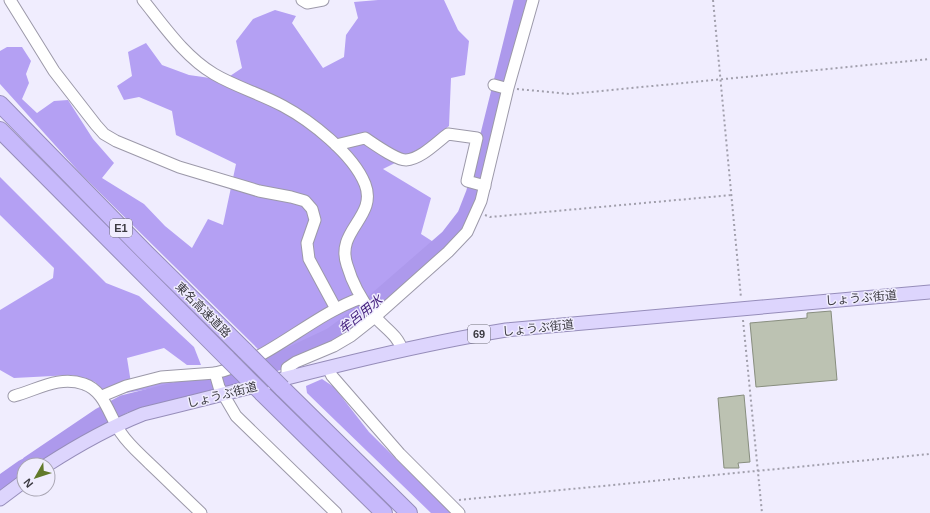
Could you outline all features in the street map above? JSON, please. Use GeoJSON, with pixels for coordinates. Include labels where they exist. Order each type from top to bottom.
{"type":"FeatureCollection","features":[{"type":"Feature","properties":{"kind":"highway","name":"東名高速道路"},"geometry":{"type":"LineString","coordinates":[[0,104],[146,254],[245,351],[284,383],[409,513]]}},
{"type":"Feature","properties":{"kind":"highway","name":"東名高速道路"},"geometry":{"type":"LineString","coordinates":[[0,130],[384,513]]}},
{"type":"Feature","properties":{"kind":"main road","name":"しょうぶ街道"},"geometry":{"type":"LineString","coordinates":[[56,459],[114,421],[143,414],[218,383],[284,383],[328,368],[402,350],[458,338],[506,330],[930,292]]}},
{"type":"Feature","properties":{"kind":"main road"},"geometry":{"type":"LineString","coordinates":[[0,499],[16,488]]}},
{"type":"Feature","properties":{"kind":"street"},"geometry":{"type":"LineString","coordinates":[[10,0],[54,71],[104,134],[116,141],[179,167],[258,191],[305,201],[312,209],[314,220],[307,243],[309,259],[336,309]]}},
{"type":"Feature","properties":{"kind":"street"},"geometry":{"type":"LineString","coordinates":[[143,0],[183,48],[213,74],[296,114],[336,145],[355,165],[365,185],[368,199],[365,210],[346,239],[344,250],[346,265],[362,299],[373,316],[400,342],[402,350]]}},
{"type":"Feature","properties":{"kind":"street"},"geometry":{"type":"LineString","coordinates":[[302,0],[307,3],[323,0]]}},
{"type":"Feature","properties":{"kind":"street"},"geometry":{"type":"LineString","coordinates":[[284,383],[287,368],[296,362],[334,346],[373,316],[460,241],[467,232],[477,212],[507,88],[533,0]]}},
{"type":"Feature","properties":{"kind":"street"},"geometry":{"type":"LineString","coordinates":[[494,85],[507,88]]}},
{"type":"Feature","properties":{"kind":"street"},"geometry":{"type":"LineString","coordinates":[[336,145],[365,138],[393,156],[406,160],[420,154],[448,134],[476,138],[468,181],[483,185]]}},
{"type":"Feature","properties":{"kind":"street"},"geometry":{"type":"LineString","coordinates":[[218,383],[225,371],[269,349],[336,309],[362,299]]}},
{"type":"Feature","properties":{"kind":"street"},"geometry":{"type":"LineString","coordinates":[[328,368],[332,376],[400,454],[459,513]]}},
{"type":"Feature","properties":{"kind":"street"},"geometry":{"type":"LineString","coordinates":[[103,399],[126,386],[161,377],[218,383]]}},
{"type":"Feature","properties":{"kind":"street"},"geometry":{"type":"LineString","coordinates":[[14,396],[32,391],[46,383],[65,381],[83,383],[94,388],[103,399],[126,440],[200,513]]}},
{"type":"Feature","properties":{"kind":"street"},"geometry":{"type":"LineString","coordinates":[[218,383],[236,416],[336,513]]}},
{"type":"Feature","properties":{"kind":"path"},"geometry":{"type":"LineString","coordinates":[[713,0],[762,513]]}},
{"type":"Feature","properties":{"kind":"path"},"geometry":{"type":"LineString","coordinates":[[507,88],[570,94],[930,59]]}},
{"type":"Feature","properties":{"kind":"path"},"geometry":{"type":"LineString","coordinates":[[477,212],[490,218],[732,195]]}},
{"type":"Feature","properties":{"kind":"path"},"geometry":{"type":"LineString","coordinates":[[450,504],[455,500],[930,454]]}},
{"type":"Feature","properties":{"kind":"shaded area"},"geometry":{"type":"Polygon","coordinates":[[[378,0],[444,0],[458,30],[469,41],[465,75],[451,78],[449,126],[415,153],[383,169],[431,198],[421,234],[435,243],[356,311],[334,327],[311,341],[288,351],[266,357],[81,174],[0,84],[0,51],[7,47],[22,47],[31,61],[26,74],[29,83],[22,99],[37,113],[54,101],[68,100],[93,139],[114,163],[102,178],[144,204],[165,226],[192,248],[208,219],[223,225],[236,164],[176,135],[172,111],[139,97],[124,100],[117,86],[132,76],[128,52],[146,43],[162,65],[189,75],[224,80],[242,68],[236,41],[253,19],[275,10],[296,16],[292,23],[323,68],[344,57],[346,35],[358,18],[354,2],[378,0]]]}},
{"type":"Feature","properties":{"kind":"shaded area"},"geometry":{"type":"Polygon","coordinates":[[[0,177],[106,283],[139,296],[194,347],[201,365],[187,365],[164,348],[127,358],[131,383],[166,380],[177,384],[109,396],[95,382],[72,375],[14,378],[0,370],[0,310],[53,278],[54,268],[0,215],[0,177]]]}},
{"type":"Feature","properties":{"kind":"shaded area"},"geometry":{"type":"Polygon","coordinates":[[[322,379],[334,387],[369,432],[451,513],[431,513],[307,393],[306,386],[322,379]]]}},
{"type":"Feature","properties":{"kind":"building"},"geometry":{"type":"Polygon","coordinates":[[[831,311],[837,380],[756,387],[750,323],[807,318],[807,313],[831,311]]]}},
{"type":"Feature","properties":{"kind":"building"},"geometry":{"type":"Polygon","coordinates":[[[744,395],[750,462],[738,463],[739,468],[724,468],[718,398],[744,395]]]}},
{"type":"Feature","properties":{"kind":"waterway","name":"牟呂用水"},"geometry":{"type":"LineString","coordinates":[[41,457],[100,417],[124,404],[228,378],[282,360],[331,337],[357,318],[449,238],[466,216],[475,193],[523,0]]}},
{"type":"Feature","properties":{"kind":"waterway","name":"牟呂用水"},"geometry":{"type":"LineString","coordinates":[[0,485],[16,474]]}}]}
